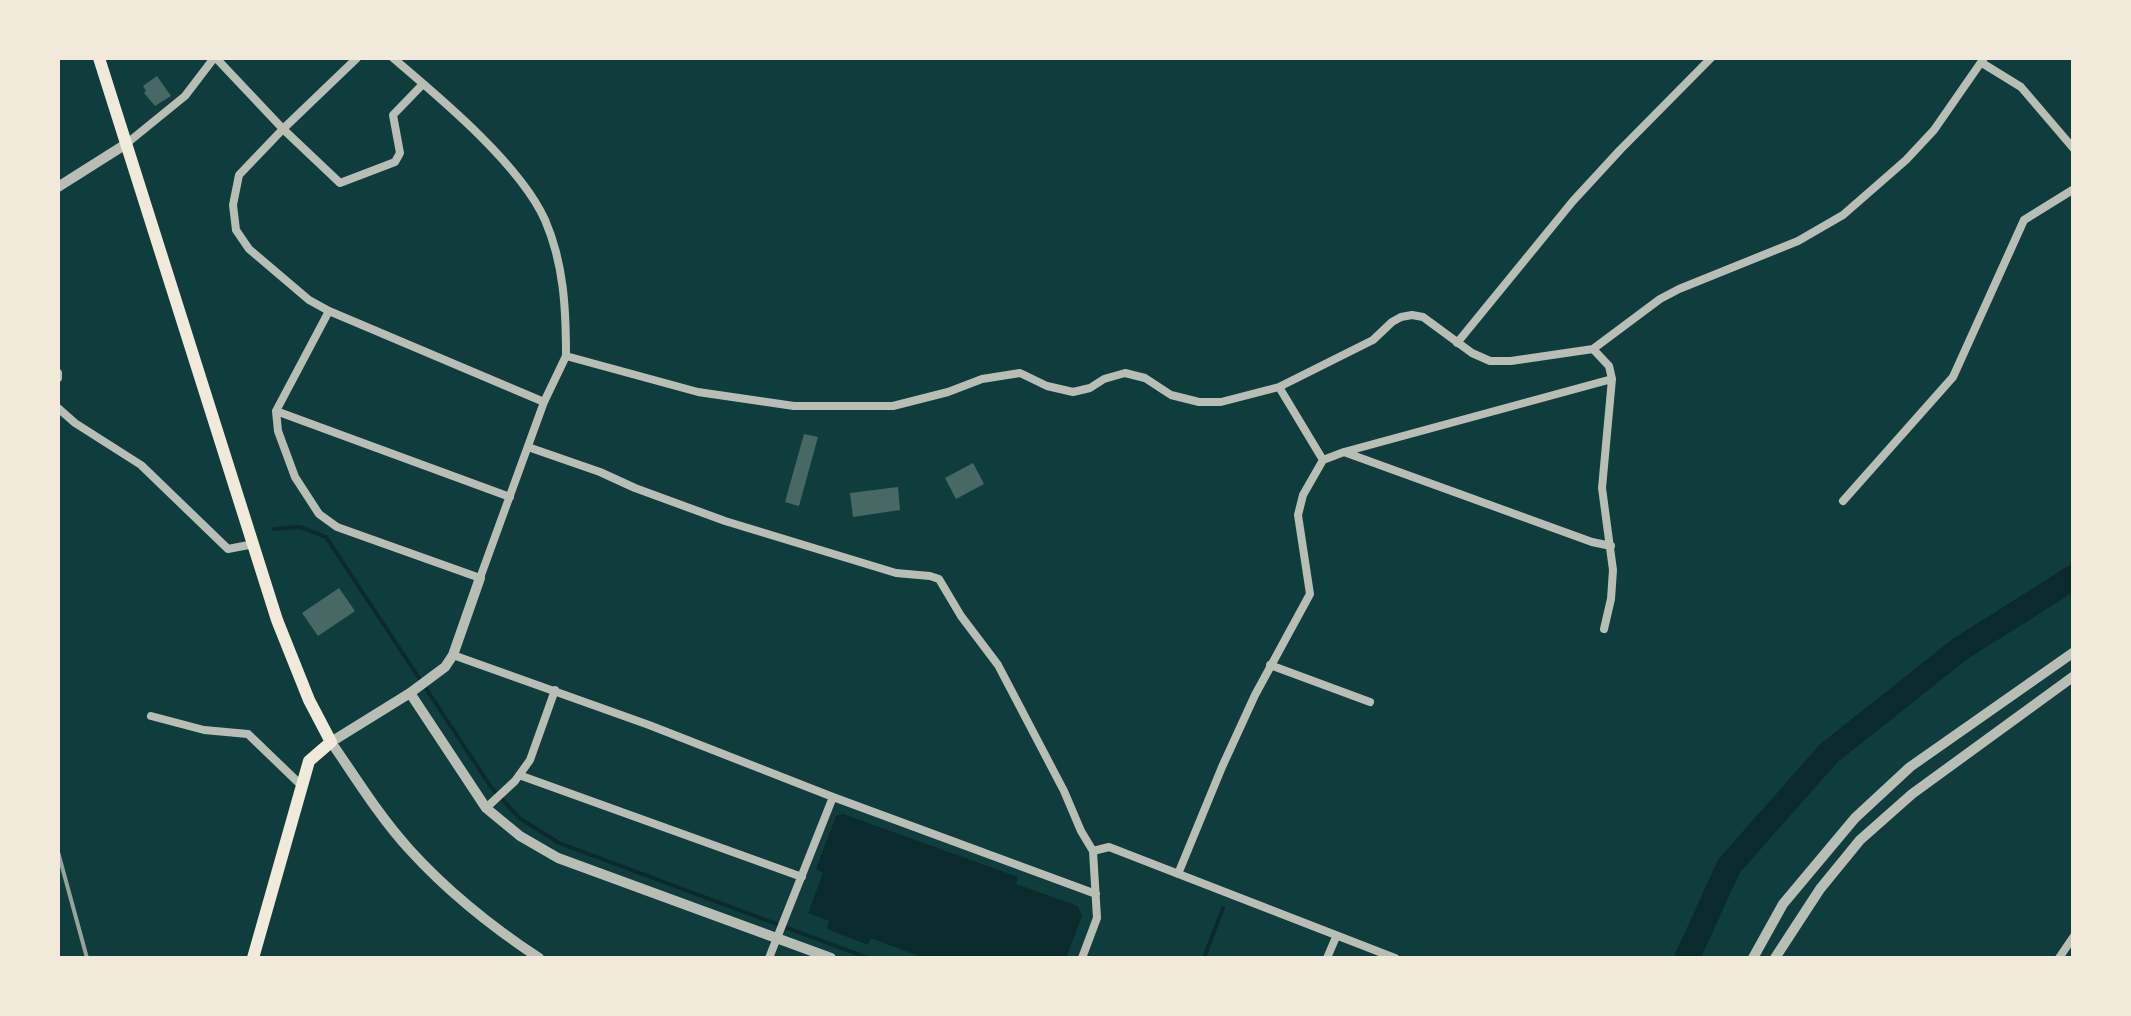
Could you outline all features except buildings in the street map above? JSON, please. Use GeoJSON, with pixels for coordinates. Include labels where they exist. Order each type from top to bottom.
{"type":"FeatureCollection","features":[{"type":"Feature","properties":{"kind":"main road"},"geometry":{"type":"LineString","coordinates":[[99,58],[277,620],[309,700],[332,742],[309,761],[253,958]]}},
{"type":"Feature","properties":{"kind":"street"},"geometry":{"type":"LineString","coordinates":[[58,187],[126,144],[185,96],[215,58],[340,183],[395,162],[400,153],[393,115],[423,84]]}},
{"type":"Feature","properties":{"kind":"street"},"geometry":{"type":"LineString","coordinates":[[356,58],[239,175],[232,204],[236,230],[249,249],[309,300],[544,402]]}},
{"type":"Feature","properties":{"kind":"street"},"geometry":{"type":"LineString","coordinates":[[392,58],[505,163],[545,220],[564,283],[566,356],[544,402],[445,667],[332,742],[375,807],[445,886],[539,958]]}},
{"type":"Feature","properties":{"kind":"street"},"geometry":{"type":"LineString","coordinates":[[1458,342],[1574,201],[1711,58]]}},
{"type":"Feature","properties":{"kind":"street"},"geometry":{"type":"LineString","coordinates":[[566,356],[698,392],[794,406],[893,406],[982,379],[1020,373],[1047,386],[1073,392],[1126,373],[1145,378],[1171,394],[1200,402],[1232,400],[1279,386],[1373,340],[1392,322],[1412,315],[1423,317],[1472,353],[1490,361],[1511,362],[1593,349],[1678,289],[1798,241],[1843,215],[1934,130],[1983,60],[2020,86],[2074,149]]}},
{"type":"Feature","properties":{"kind":"street"},"geometry":{"type":"LineString","coordinates":[[1844,501],[1953,378],[2024,220],[2074,190]]}},
{"type":"Feature","properties":{"kind":"street"},"geometry":{"type":"LineString","coordinates":[[329,311],[276,411],[278,431],[295,476],[318,514],[337,527],[480,578]]}},
{"type":"Feature","properties":{"kind":"street"},"geometry":{"type":"LineString","coordinates":[[1593,349],[1609,366],[1612,379],[1602,488],[1613,570],[1604,629]]}},
{"type":"Feature","properties":{"kind":"street"},"geometry":{"type":"LineString","coordinates":[[1178,874],[1270,665],[1310,594],[1298,515],[1323,460],[1612,379]]}},
{"type":"Feature","properties":{"kind":"street"},"geometry":{"type":"LineString","coordinates":[[1279,386],[1323,460]]}},
{"type":"Feature","properties":{"kind":"street"},"geometry":{"type":"LineString","coordinates":[[58,408],[140,465],[228,549],[254,544]]}},
{"type":"Feature","properties":{"kind":"street"},"geometry":{"type":"LineString","coordinates":[[276,411],[510,497]]}},
{"type":"Feature","properties":{"kind":"street"},"geometry":{"type":"LineString","coordinates":[[528,448],[725,521],[896,574],[939,579],[998,665],[1093,851],[1098,918],[1082,958]]}},
{"type":"Feature","properties":{"kind":"street"},"geometry":{"type":"LineString","coordinates":[[1344,452],[1611,546]]}},
{"type":"Feature","properties":{"kind":"street"},"geometry":{"type":"LineString","coordinates":[[1753,958],[1783,904],[1855,818],[1910,767],[2074,652]]}},
{"type":"Feature","properties":{"kind":"street"},"geometry":{"type":"LineString","coordinates":[[452,655],[649,724],[1096,894]]}},
{"type":"Feature","properties":{"kind":"street"},"geometry":{"type":"LineString","coordinates":[[1270,665],[1370,702]]}},
{"type":"Feature","properties":{"kind":"street"},"geometry":{"type":"LineString","coordinates":[[1774,958],[1860,840],[1912,794],[2074,676]]}},
{"type":"Feature","properties":{"kind":"street"},"geometry":{"type":"LineString","coordinates":[[490,804],[530,760],[555,690]]}},
{"type":"Feature","properties":{"kind":"street"},"geometry":{"type":"LineString","coordinates":[[413,691],[490,804],[520,836],[558,858],[778,935],[832,958]]}},
{"type":"Feature","properties":{"kind":"street"},"geometry":{"type":"LineString","coordinates":[[151,716],[204,730],[248,734],[303,787]]}},
{"type":"Feature","properties":{"kind":"street"},"geometry":{"type":"LineString","coordinates":[[519,775],[802,878]]}},
{"type":"Feature","properties":{"kind":"street"},"geometry":{"type":"LineString","coordinates":[[769,958],[833,797]]}},
{"type":"Feature","properties":{"kind":"street"},"geometry":{"type":"LineString","coordinates":[[1093,851],[1109,847],[1395,958]]}},
{"type":"Feature","properties":{"kind":"street"},"geometry":{"type":"LineString","coordinates":[[2058,958],[2074,936]]}},
{"type":"Feature","properties":{"kind":"street"},"geometry":{"type":"LineString","coordinates":[[1328,958],[1336,937]]}},
{"type":"Feature","properties":{"kind":"water"},"geometry":{"type":"Polygon","coordinates":[[[843,814],[1018,877],[1016,884],[1078,906],[1082,916],[1066,958],[924,958],[871,938],[868,945],[827,929],[829,921],[808,913],[823,873],[816,869],[836,816],[843,814]]]}},
{"type":"Feature","properties":{"kind":"waterway"},"geometry":{"type":"LineString","coordinates":[[274,529],[300,527],[326,537],[491,787],[519,818],[559,843],[868,958]]}},
{"type":"Feature","properties":{"kind":"waterway"},"geometry":{"type":"LineString","coordinates":[[1687,958],[1729,866],[1829,753],[1960,649],[2074,577]]}},
{"type":"Feature","properties":{"kind":"waterway"},"geometry":{"type":"LineString","coordinates":[[1204,958],[1223,908]]}},
{"type":"Feature","properties":{"kind":"railway"},"geometry":{"type":"LineString","coordinates":[[58,852],[87,958]]}}]}
